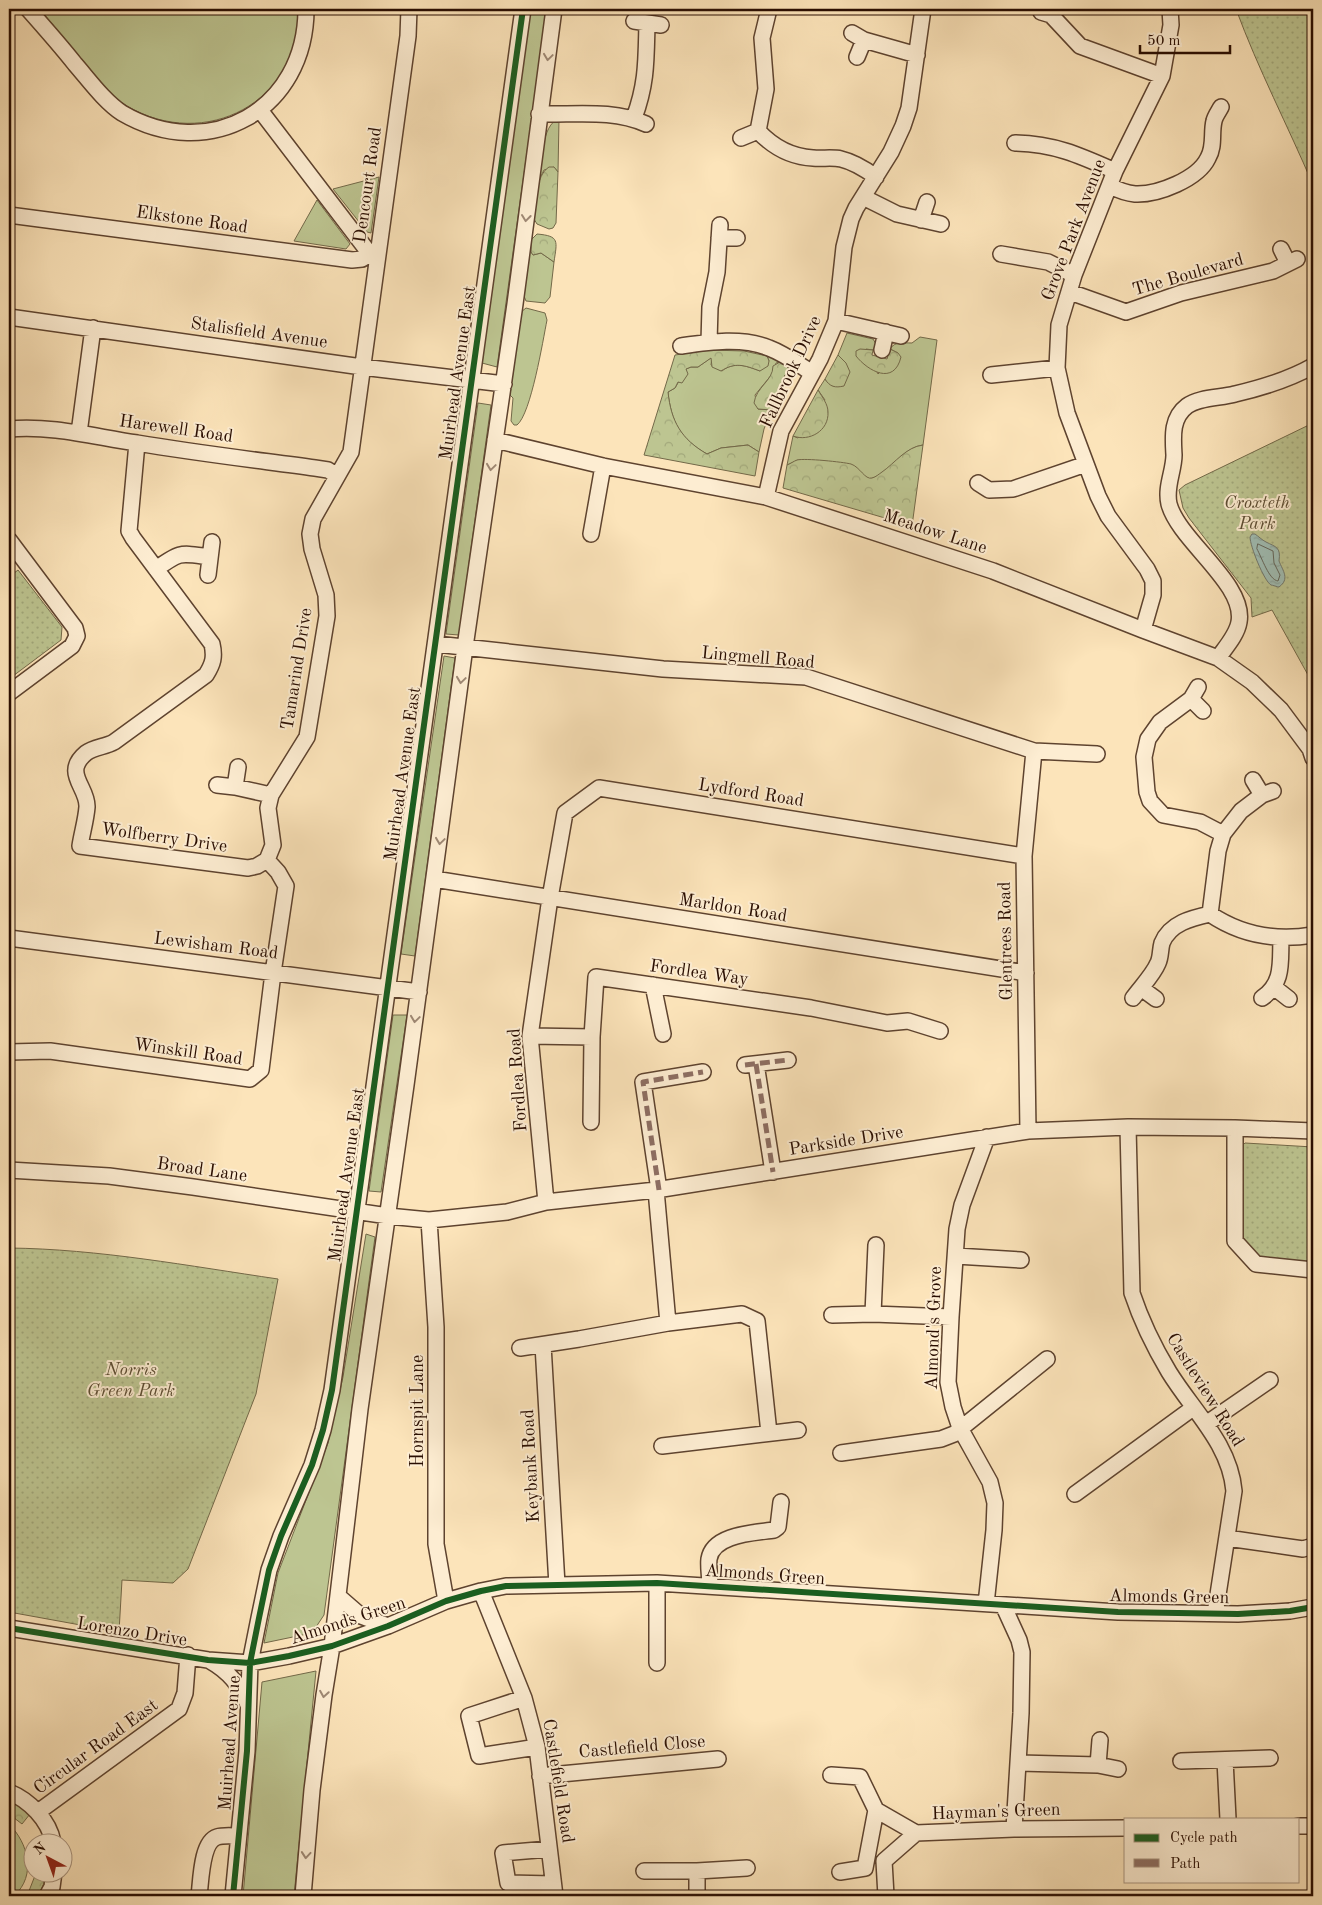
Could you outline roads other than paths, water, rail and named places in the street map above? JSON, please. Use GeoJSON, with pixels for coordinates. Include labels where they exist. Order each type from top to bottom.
{"type":"FeatureCollection","features":[{"type":"Feature","properties":{"kind":"street"},"geometry":{"type":"LineString","coordinates":[[28,9],[101,94],[120,112],[166,131],[204,132],[230,125],[260,110],[282,87],[293,69],[305,36],[306,9]]}},
{"type":"Feature","properties":{"kind":"street","name":"Dencourt Road"},"geometry":{"type":"LineString","coordinates":[[362,367],[373,256],[408,36],[409,9]]}},
{"type":"Feature","properties":{"kind":"street","name":"Muirhead Avenue East"},"geometry":{"type":"LineString","coordinates":[[281,1536],[312,1465],[324,1430],[332,1390],[523,9]]}},
{"type":"Feature","properties":{"kind":"street"},"geometry":{"type":"LineString","coordinates":[[303,1896],[312,1790],[343,1560],[360,1409],[419,992],[465,647],[504,384],[554,9]]}},
{"type":"Feature","properties":{"kind":"street"},"geometry":{"type":"LineString","coordinates":[[758,131],[766,89],[762,38],[769,9]]}},
{"type":"Feature","properties":{"kind":"street","name":"Fallbrook Drive"},"geometry":{"type":"LineString","coordinates":[[766,497],[781,431],[820,359],[836,322],[847,230],[856,208],[898,140],[909,108],[923,9]]}},
{"type":"Feature","properties":{"kind":"street","name":"Grove Park Avenue"},"geometry":{"type":"LineString","coordinates":[[1143,630],[1152,595],[1153,581],[1147,569],[1108,516],[1098,496],[1067,412],[1057,368],[1059,325],[1074,275],[1110,186],[1114,171],[1162,76],[1172,24],[1170,9]]}},
{"type":"Feature","properties":{"kind":"street"},"geometry":{"type":"LineString","coordinates":[[1041,12],[1051,15],[1080,46],[1162,76]]}},
{"type":"Feature","properties":{"kind":"street"},"geometry":{"type":"LineString","coordinates":[[539,114],[603,114],[640,121],[645,76],[647,23]]}},
{"type":"Feature","properties":{"kind":"street"},"geometry":{"type":"LineString","coordinates":[[857,57],[858,37],[917,55]]}},
{"type":"Feature","properties":{"kind":"street"},"geometry":{"type":"LineString","coordinates":[[1110,186],[1120,191],[1138,194],[1164,188],[1195,174],[1203,167],[1212,150],[1214,121],[1221,107]]}},
{"type":"Feature","properties":{"kind":"street"},"geometry":{"type":"LineString","coordinates":[[260,110],[373,256]]}},
{"type":"Feature","properties":{"kind":"street"},"geometry":{"type":"LineString","coordinates":[[741,138],[758,131]]}},
{"type":"Feature","properties":{"kind":"street"},"geometry":{"type":"LineString","coordinates":[[758,131],[772,144],[793,154],[815,158],[848,160],[862,166],[876,177]]}},
{"type":"Feature","properties":{"kind":"street"},"geometry":{"type":"LineString","coordinates":[[1014,143],[1055,147],[1114,171]]}},
{"type":"Feature","properties":{"kind":"street"},"geometry":{"type":"LineString","coordinates":[[863,197],[896,214],[942,224]]}},
{"type":"Feature","properties":{"kind":"street"},"geometry":{"type":"LineString","coordinates":[[921,220],[927,202]]}},
{"type":"Feature","properties":{"kind":"street","name":"Elkstone Road"},"geometry":{"type":"LineString","coordinates":[[9,215],[352,260],[373,256]]}},
{"type":"Feature","properties":{"kind":"street"},"geometry":{"type":"LineString","coordinates":[[709,342],[710,307],[717,272],[719,232],[737,238]]}},
{"type":"Feature","properties":{"kind":"street"},"geometry":{"type":"LineString","coordinates":[[1001,254],[1048,262],[1074,275]]}},
{"type":"Feature","properties":{"kind":"street","name":"The Boulevard"},"geometry":{"type":"LineString","coordinates":[[1070,292],[1126,312],[1181,293],[1273,271],[1289,257]]}},
{"type":"Feature","properties":{"kind":"street","name":"Stalisfield Avenue"},"geometry":{"type":"LineString","coordinates":[[9,317],[362,367],[504,384]]}},
{"type":"Feature","properties":{"kind":"street"},"geometry":{"type":"LineString","coordinates":[[836,322],[901,336]]}},
{"type":"Feature","properties":{"kind":"street"},"geometry":{"type":"LineString","coordinates":[[79,433],[93,328]]}},
{"type":"Feature","properties":{"kind":"street"},"geometry":{"type":"LineString","coordinates":[[882,350],[886,332]]}},
{"type":"Feature","properties":{"kind":"street"},"geometry":{"type":"LineString","coordinates":[[681,346],[709,342],[753,343],[768,347],[782,354],[812,373]]}},
{"type":"Feature","properties":{"kind":"street"},"geometry":{"type":"LineString","coordinates":[[1218,658],[1236,631],[1240,612],[1227,586],[1182,528],[1169,505],[1168,494],[1174,458],[1174,427],[1178,417],[1189,404],[1258,388],[1290,377],[1313,366]]}},
{"type":"Feature","properties":{"kind":"street","name":"Tamarind Drive"},"geometry":{"type":"LineString","coordinates":[[266,860],[272,844],[268,808],[271,795],[307,738],[327,616],[326,594],[312,549],[310,534],[313,519],[352,452],[362,367]]}},
{"type":"Feature","properties":{"kind":"street"},"geometry":{"type":"LineString","coordinates":[[991,375],[1057,368]]}},
{"type":"Feature","properties":{"kind":"street","name":"Harewell Road"},"geometry":{"type":"LineString","coordinates":[[9,429],[29,427],[79,433],[328,470],[337,476]]}},
{"type":"Feature","properties":{"kind":"street","name":"Meadow Lane"},"geometry":{"type":"LineString","coordinates":[[495,440],[603,466],[766,497],[993,570],[1218,658],[1252,682],[1281,710],[1310,749],[1313,758]]}},
{"type":"Feature","properties":{"kind":"street","name":"Wolfberry Drive"},"geometry":{"type":"LineString","coordinates":[[137,443],[129,530],[212,644],[214,653],[213,663],[206,674],[114,742],[91,749],[78,762],[76,780],[85,796],[87,805],[80,846],[248,868],[257,866],[266,860]]}},
{"type":"Feature","properties":{"kind":"street"},"geometry":{"type":"LineString","coordinates":[[978,483],[990,490],[1013,489],[1086,464]]}},
{"type":"Feature","properties":{"kind":"street"},"geometry":{"type":"LineString","coordinates":[[591,534],[603,466]]}},
{"type":"Feature","properties":{"kind":"street"},"geometry":{"type":"LineString","coordinates":[[9,540],[75,628],[77,636],[72,646],[9,692]]}},
{"type":"Feature","properties":{"kind":"street"},"geometry":{"type":"LineString","coordinates":[[156,569],[176,555],[211,549],[208,575]]}},
{"type":"Feature","properties":{"kind":"street","name":"Lingmell Road"},"geometry":{"type":"LineString","coordinates":[[436,644],[663,669],[806,677],[1034,751],[1097,754]]}},
{"type":"Feature","properties":{"kind":"street"},"geometry":{"type":"LineString","coordinates":[[1203,711],[1195,693],[1160,722],[1148,739],[1144,757],[1147,792],[1150,801],[1163,816],[1200,822],[1223,834]]}},
{"type":"Feature","properties":{"kind":"street","name":"Glentrees Road"},"geometry":{"type":"LineString","coordinates":[[1028,1132],[1024,856],[1034,751]]}},
{"type":"Feature","properties":{"kind":"street"},"geometry":{"type":"LineString","coordinates":[[235,787],[238,768]]}},
{"type":"Feature","properties":{"kind":"street"},"geometry":{"type":"LineString","coordinates":[[1210,914],[1218,850],[1223,834],[1241,811],[1267,793],[1253,780]]}},
{"type":"Feature","properties":{"kind":"street"},"geometry":{"type":"LineString","coordinates":[[217,785],[271,795]]}},
{"type":"Feature","properties":{"kind":"street","name":"Lydford Road"},"geometry":{"type":"LineString","coordinates":[[550,898],[565,813],[599,788],[1024,856]]}},
{"type":"Feature","properties":{"kind":"street"},"geometry":{"type":"LineString","coordinates":[[266,860],[278,872],[286,886],[273,973]]}},
{"type":"Feature","properties":{"kind":"street","name":"Marldon Road"},"geometry":{"type":"LineString","coordinates":[[434,879],[1026,974]]}},
{"type":"Feature","properties":{"kind":"street","name":"Fordlea Road"},"geometry":{"type":"LineString","coordinates":[[546,1202],[530,1036],[550,898]]}},
{"type":"Feature","properties":{"kind":"street"},"geometry":{"type":"LineString","coordinates":[[1156,999],[1137,993],[1158,962],[1162,944],[1168,933],[1189,919],[1210,914],[1240,929],[1281,939],[1313,935]]}},
{"type":"Feature","properties":{"kind":"street","name":"Lewisham Road"},"geometry":{"type":"LineString","coordinates":[[9,938],[419,992]]}},
{"type":"Feature","properties":{"kind":"street"},"geometry":{"type":"LineString","coordinates":[[1262,998],[1275,988],[1279,974],[1281,939]]}},
{"type":"Feature","properties":{"kind":"street","name":"Winskill Road"},"geometry":{"type":"LineString","coordinates":[[9,1052],[50,1052],[250,1079],[261,1070],[273,973]]}},
{"type":"Feature","properties":{"kind":"street","name":"Fordlea Way"},"geometry":{"type":"LineString","coordinates":[[591,1122],[592,1037],[596,976],[811,1008],[887,1023],[908,1021],[940,1031]]}},
{"type":"Feature","properties":{"kind":"street"},"geometry":{"type":"LineString","coordinates":[[653,985],[663,1034]]}},
{"type":"Feature","properties":{"kind":"street"},"geometry":{"type":"LineString","coordinates":[[1275,988],[1289,999]]}},
{"type":"Feature","properties":{"kind":"street"},"geometry":{"type":"LineString","coordinates":[[530,1036],[592,1037]]}},
{"type":"Feature","properties":{"kind":"street"},"geometry":{"type":"LineString","coordinates":[[773,1172],[750,1064],[788,1060]]}},
{"type":"Feature","properties":{"kind":"street"},"geometry":{"type":"LineString","coordinates":[[668,1322],[658,1190],[643,1082],[703,1072]]}},
{"type":"Feature","properties":{"kind":"street","name":"Parkside Drive"},"geometry":{"type":"LineString","coordinates":[[388,1216],[429,1220],[507,1212],[546,1202],[658,1190],[986,1137],[1028,1132],[1128,1127],[1313,1131]]}},
{"type":"Feature","properties":{"kind":"street","name":"Castleview Road"},"geometry":{"type":"LineString","coordinates":[[1128,1127],[1132,1293],[1140,1318],[1156,1349],[1193,1408],[1222,1447],[1233,1482],[1234,1492],[1216,1614]]}},
{"type":"Feature","properties":{"kind":"street"},"geometry":{"type":"LineString","coordinates":[[1235,1128],[1235,1241],[1256,1264],[1313,1270]]}},
{"type":"Feature","properties":{"kind":"street","name":"Almond's Grove"},"geometry":{"type":"LineString","coordinates":[[986,1137],[962,1205],[957,1229],[948,1382],[960,1428],[990,1482],[995,1503],[986,1604]]}},
{"type":"Feature","properties":{"kind":"street","name":"Broad Lane"},"geometry":{"type":"LineString","coordinates":[[9,1170],[109,1176],[388,1216]]}},
{"type":"Feature","properties":{"kind":"street","name":"Hornspit Lane"},"geometry":{"type":"LineString","coordinates":[[429,1220],[436,1327],[436,1544],[446,1601]]}},
{"type":"Feature","properties":{"kind":"street"},"geometry":{"type":"LineString","coordinates":[[874,1314],[876,1245]]}},
{"type":"Feature","properties":{"kind":"street"},"geometry":{"type":"LineString","coordinates":[[956,1256],[1021,1260]]}},
{"type":"Feature","properties":{"kind":"street"},"geometry":{"type":"LineString","coordinates":[[520,1348],[668,1322],[742,1314],[757,1321],[769,1433]]}},
{"type":"Feature","properties":{"kind":"street"},"geometry":{"type":"LineString","coordinates":[[832,1315],[874,1314],[951,1317]]}},
{"type":"Feature","properties":{"kind":"street","name":"Keybank Road"},"geometry":{"type":"LineString","coordinates":[[543,1345],[557,1585]]}},
{"type":"Feature","properties":{"kind":"street"},"geometry":{"type":"LineString","coordinates":[[841,1453],[942,1438],[954,1434],[1047,1359]]}},
{"type":"Feature","properties":{"kind":"street"},"geometry":{"type":"LineString","coordinates":[[1206,1424],[1270,1380]]}},
{"type":"Feature","properties":{"kind":"street"},"geometry":{"type":"LineString","coordinates":[[1075,1494],[1193,1408]]}},
{"type":"Feature","properties":{"kind":"street"},"geometry":{"type":"LineString","coordinates":[[662,1446],[798,1430]]}},
{"type":"Feature","properties":{"kind":"street"},"geometry":{"type":"LineString","coordinates":[[710,1586],[709,1559],[720,1541],[774,1530],[778,1526],[781,1502]]}},
{"type":"Feature","properties":{"kind":"street","name":"Muirhead Avenue"},"geometry":{"type":"LineString","coordinates":[[233,1896],[250,1708],[250,1663],[269,1570],[281,1536]]}},
{"type":"Feature","properties":{"kind":"street"},"geometry":{"type":"LineString","coordinates":[[1227,1538],[1303,1549],[1313,1546]]}},
{"type":"Feature","properties":{"kind":"street"},"geometry":{"type":"LineString","coordinates":[[657,1583],[657,1663]]}},
{"type":"Feature","properties":{"kind":"street","name":"Almonds Green"},"geometry":{"type":"LineString","coordinates":[[250,1663],[332,1646],[388,1626],[446,1601],[506,1586],[657,1583],[1118,1612],[1216,1614],[1290,1611],[1313,1607]]}},
{"type":"Feature","properties":{"kind":"street","name":"Castlefield Road"},"geometry":{"type":"LineString","coordinates":[[481,1591],[524,1698],[537,1747],[554,1890]]}},
{"type":"Feature","properties":{"kind":"street"},"geometry":{"type":"LineString","coordinates":[[338,1596],[361,1616],[388,1626]]}},
{"type":"Feature","properties":{"kind":"street"},"geometry":{"type":"LineString","coordinates":[[1003,1605],[1019,1640],[1022,1652],[1019,1763],[1014,1829]]}},
{"type":"Feature","properties":{"kind":"street","name":"Lorenzo Drive"},"geometry":{"type":"LineString","coordinates":[[9,1628],[128,1648],[188,1655],[208,1660],[250,1663]]}},
{"type":"Feature","properties":{"kind":"street","name":"Circular Road East"},"geometry":{"type":"LineString","coordinates":[[38,1812],[179,1709],[185,1693],[188,1655]]}},
{"type":"Feature","properties":{"kind":"street"},"geometry":{"type":"LineString","coordinates":[[208,1660],[219,1666],[232,1678],[242,1691],[250,1708]]}},
{"type":"Feature","properties":{"kind":"street"},"geometry":{"type":"LineString","coordinates":[[524,1698],[469,1716],[479,1756],[537,1747]]}},
{"type":"Feature","properties":{"kind":"street"},"geometry":{"type":"LineString","coordinates":[[1098,1766],[1100,1740]]}},
{"type":"Feature","properties":{"kind":"street"},"geometry":{"type":"LineString","coordinates":[[1181,1761],[1270,1758]]}},
{"type":"Feature","properties":{"kind":"street","name":"Castlefield Close"},"geometry":{"type":"LineString","coordinates":[[540,1776],[718,1759]]}},
{"type":"Feature","properties":{"kind":"street"},"geometry":{"type":"LineString","coordinates":[[1225,1760],[1228,1818]]}},
{"type":"Feature","properties":{"kind":"street"},"geometry":{"type":"LineString","coordinates":[[1019,1763],[1098,1766],[1118,1769]]}},
{"type":"Feature","properties":{"kind":"street"},"geometry":{"type":"LineString","coordinates":[[831,1775],[860,1777],[876,1810],[916,1833]]}},
{"type":"Feature","properties":{"kind":"street","name":"Circular Road East"},"geometry":{"type":"LineString","coordinates":[[9,1792],[20,1796],[38,1812],[50,1832]]}},
{"type":"Feature","properties":{"kind":"street"},"geometry":{"type":"LineString","coordinates":[[840,1872],[865,1868],[876,1810]]}},
{"type":"Feature","properties":{"kind":"street"},"geometry":{"type":"LineString","coordinates":[[1300,1826],[1313,1826]]}},
{"type":"Feature","properties":{"kind":"street","name":"Hayman's Green"},"geometry":{"type":"LineString","coordinates":[[886,1896],[884,1861],[916,1833],[1014,1829],[1124,1828]]}},
{"type":"Feature","properties":{"kind":"street"},"geometry":{"type":"LineString","coordinates":[[199,1896],[204,1857],[209,1845],[216,1837],[238,1836]]}},
{"type":"Feature","properties":{"kind":"street"},"geometry":{"type":"LineString","coordinates":[[549,1848],[503,1853],[508,1883],[554,1890]]}},
{"type":"Feature","properties":{"kind":"street"},"geometry":{"type":"LineString","coordinates":[[644,1871],[696,1871],[747,1868]]}},
{"type":"Feature","properties":{"kind":"street"},"geometry":{"type":"LineString","coordinates":[[696,1871],[698,1896]]}},
{"type":"Feature","properties":{"kind":"street"},"geometry":{"type":"LineString","coordinates":[[47,1896],[53,1882]]}},
{"type":"Feature","properties":{"kind":"water"},"geometry":{"type":"Polygon","coordinates":[[[1252,534],[1255,534],[1278,550],[1279,561],[1285,578],[1279,587],[1271,585],[1261,570],[1250,537],[1252,534]]]}},
{"type":"Feature","properties":{"kind":"park label","name":"Croxteth Park"},"geometry":{"type":"Point","coordinates":[1257,513]}},
{"type":"Feature","properties":{"kind":"park label","name":"Norris Green Park"},"geometry":{"type":"Point","coordinates":[131,1380]}}]}
